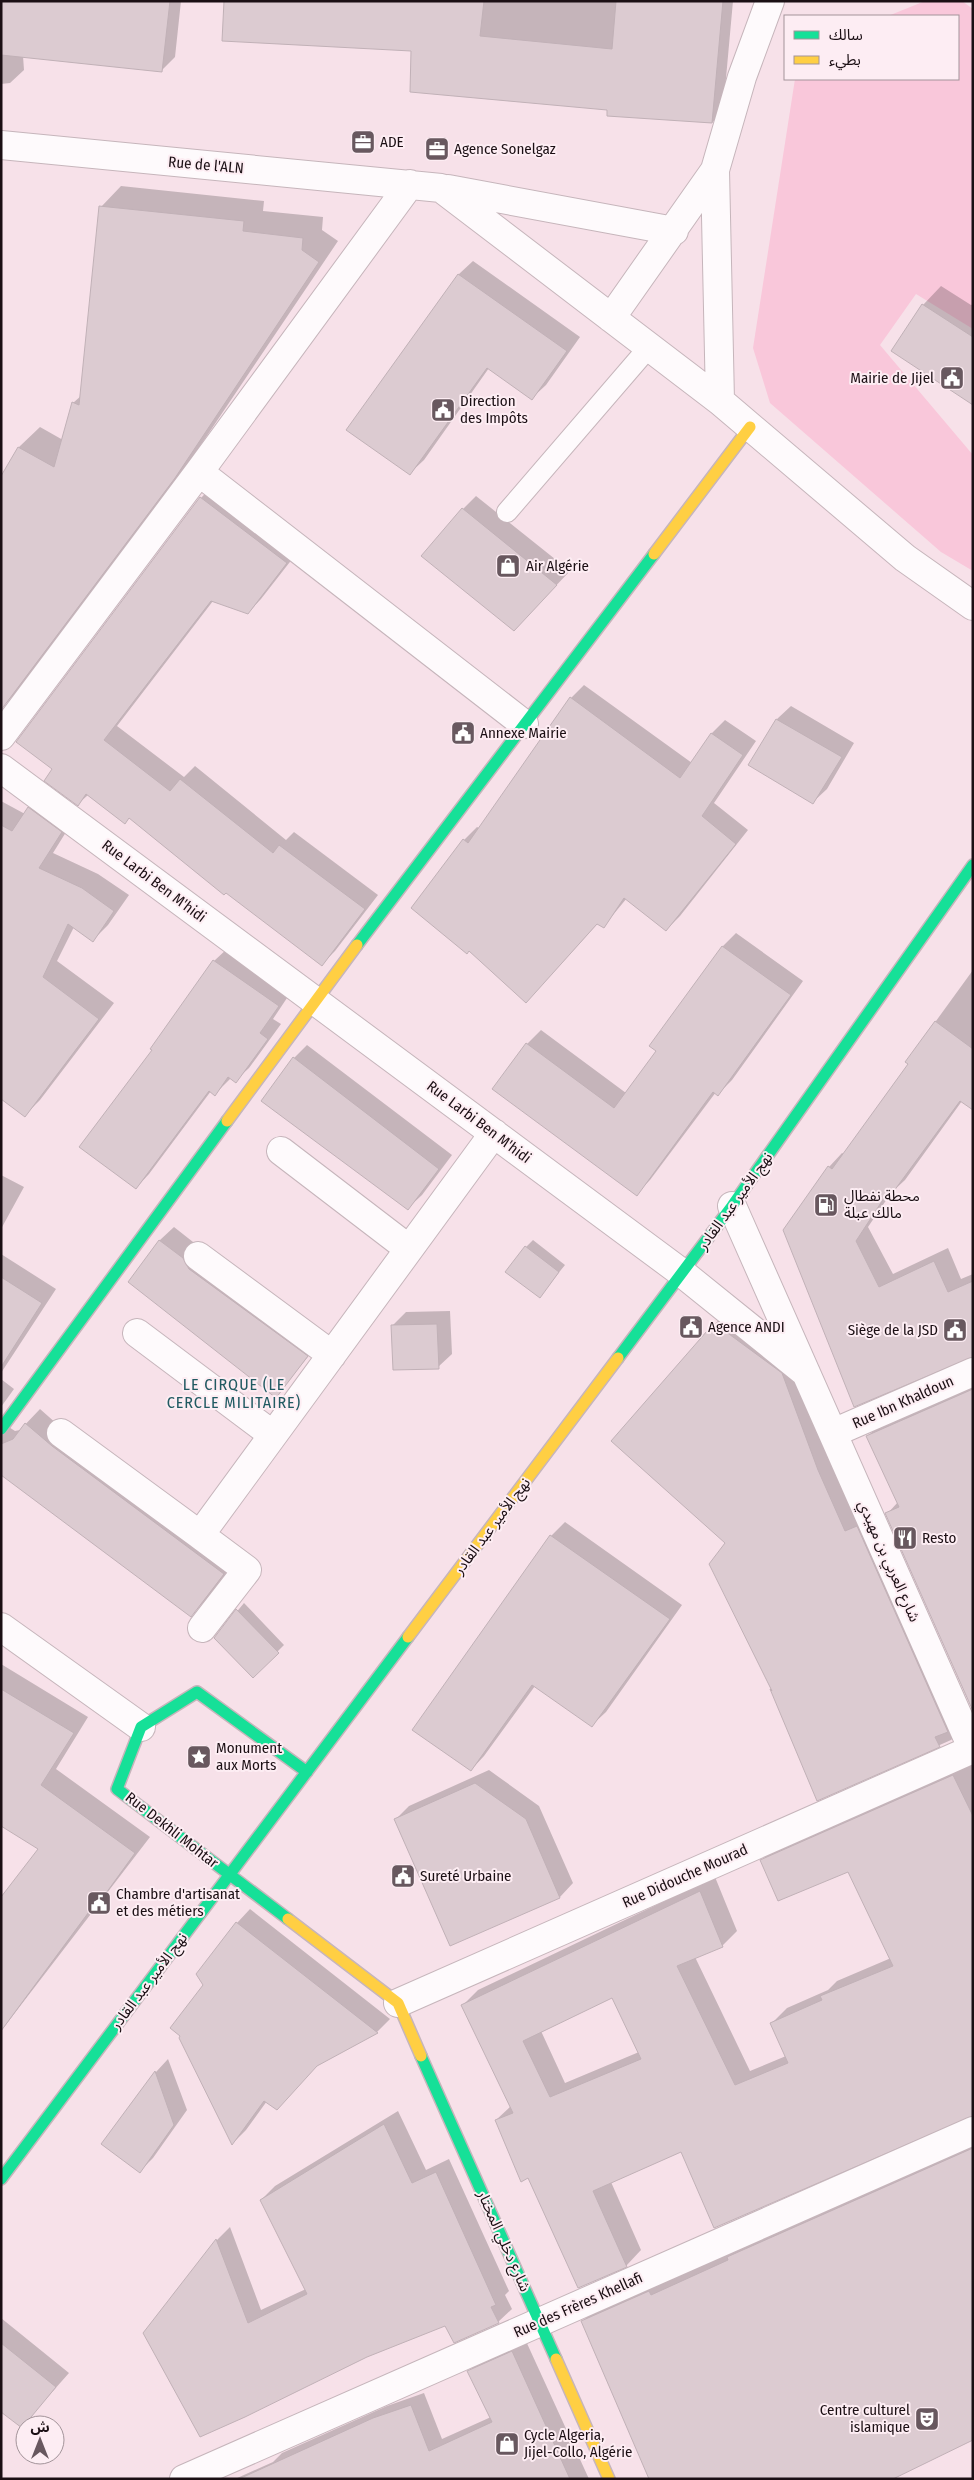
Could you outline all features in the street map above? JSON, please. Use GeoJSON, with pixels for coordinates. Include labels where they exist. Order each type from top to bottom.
{"type":"FeatureCollection","features":[{"type":"Feature","properties":{"kind":"street"},"geometry":{"type":"LineString","coordinates":[[720,401],[715,170],[742,77],[770,1]]}},
{"type":"Feature","properties":{"kind":"street","name":"Rue de l'ALN"},"geometry":{"type":"LineString","coordinates":[[1,146],[410,184],[674,231]]}},
{"type":"Feature","properties":{"kind":"street"},"geometry":{"type":"LineString","coordinates":[[611,318],[674,231],[715,170]]}},
{"type":"Feature","properties":{"kind":"street"},"geometry":{"type":"LineString","coordinates":[[1,736],[200,472],[410,184]]}},
{"type":"Feature","properties":{"kind":"street"},"geometry":{"type":"LineString","coordinates":[[441,188],[720,401],[905,558],[973,606]]}},
{"type":"Feature","properties":{"kind":"street"},"geometry":{"type":"LineString","coordinates":[[1,1429],[315,1001],[750,428]]}},
{"type":"Feature","properties":{"kind":"street"},"geometry":{"type":"LineString","coordinates":[[200,472],[524,724]]}},
{"type":"Feature","properties":{"kind":"street","name":"Rue Larbi Ben M'hidi"},"geometry":{"type":"LineString","coordinates":[[1,768],[682,1273],[806,1372]]}},
{"type":"Feature","properties":{"kind":"street","name":"نهج الأمير عبد القادر"},"geometry":{"type":"LineString","coordinates":[[1,2178],[732,1206],[973,866]]}},
{"type":"Feature","properties":{"kind":"street"},"geometry":{"type":"LineString","coordinates":[[200,1535],[494,1133]]}},
{"type":"Feature","properties":{"kind":"street"},"geometry":{"type":"LineString","coordinates":[[281,1151],[409,1249]]}},
{"type":"Feature","properties":{"kind":"street"},"geometry":{"type":"LineString","coordinates":[[732,1206],[806,1372]]}},
{"type":"Feature","properties":{"kind":"street"},"geometry":{"type":"LineString","coordinates":[[198,1256],[332,1354]]}},
{"type":"Feature","properties":{"kind":"street"},"geometry":{"type":"LineString","coordinates":[[137,1333],[273,1435]]}},
{"type":"Feature","properties":{"kind":"street","name":"شارع العربي بن مهيدي"},"geometry":{"type":"LineString","coordinates":[[806,1372],[973,1750]]}},
{"type":"Feature","properties":{"kind":"street","name":"Rue Ibn Khaldoun"},"geometry":{"type":"LineString","coordinates":[[833,1433],[973,1372]]}},
{"type":"Feature","properties":{"kind":"street"},"geometry":{"type":"LineString","coordinates":[[61,1433],[247,1570],[202,1628]]}},
{"type":"Feature","properties":{"kind":"street"},"geometry":{"type":"LineString","coordinates":[[1,1627],[141,1727],[197,1692],[307,1772]]}},
{"type":"Feature","properties":{"kind":"street","name":"Rue Dekhli Mohtar"},"geometry":{"type":"LineString","coordinates":[[141,1727],[118,1789],[398,2003]]}},
{"type":"Feature","properties":{"kind":"street","name":"Rue Didouche Mourad"},"geometry":{"type":"LineString","coordinates":[[398,2003],[973,1750]]}},
{"type":"Feature","properties":{"kind":"street","name":"شارع دخلي المختار"},"geometry":{"type":"LineString","coordinates":[[398,2003],[609,2479]]}},
{"type":"Feature","properties":{"kind":"street","name":"Rue des Frères Khellafi"},"geometry":{"type":"LineString","coordinates":[[184,2479],[973,2131]]}},
{"type":"Feature","properties":{"kind":"lane"},"geometry":{"type":"LineString","coordinates":[[507,512],[649,347]]}},
{"type":"Feature","properties":{"kind":"shaded area"},"geometry":{"type":"Polygon","coordinates":[[[925,1],[962,1],[973,9],[973,329],[916,294],[880,345],[973,455],[973,571],[941,552],[770,403],[753,348],[795,80],[959,80],[959,15],[890,15],[925,1]]]}},
{"type":"Feature","properties":{"kind":"building"},"geometry":{"type":"Polygon","coordinates":[[[1,1],[170,1],[162,72],[1,55],[1,1]]]}},
{"type":"Feature","properties":{"kind":"building"},"geometry":{"type":"Polygon","coordinates":[[[224,1],[484,1],[480,36],[612,49],[616,1],[723,1],[712,123],[607,116],[607,110],[410,92],[411,51],[222,41],[224,1]]]}},
{"type":"Feature","properties":{"kind":"building"},"geometry":{"type":"Polygon","coordinates":[[[99,206],[244,221],[243,231],[303,238],[302,250],[319,262],[175,478],[1,710],[1,476],[18,447],[54,467],[72,402],[79,405],[99,206]]]}},
{"type":"Feature","properties":{"kind":"building"},"geometry":{"type":"Polygon","coordinates":[[[458,274],[567,351],[532,400],[487,368],[410,475],[346,430],[458,274]]]}},
{"type":"Feature","properties":{"kind":"building","name":"Mairie de Jijel"},"geometry":{"type":"Polygon","coordinates":[[[922,304],[973,337],[973,405],[891,351],[922,304]]]}},
{"type":"Feature","properties":{"kind":"building"},"geometry":{"type":"Polygon","coordinates":[[[200,497],[287,563],[248,614],[211,601],[104,740],[170,791],[180,779],[273,853],[279,845],[365,909],[322,966],[226,893],[224,895],[129,818],[125,824],[86,794],[78,806],[44,781],[52,769],[16,742],[200,497]]]}},
{"type":"Feature","properties":{"kind":"building"},"geometry":{"type":"Polygon","coordinates":[[[462,508],[557,585],[514,631],[421,556],[462,508]]]}},
{"type":"Feature","properties":{"kind":"building"},"geometry":{"type":"Polygon","coordinates":[[[570,697],[680,778],[711,733],[743,755],[702,816],[736,844],[666,931],[624,898],[604,928],[597,924],[526,1003],[469,951],[467,954],[411,908],[463,839],[468,843],[570,697]]]}},
{"type":"Feature","properties":{"kind":"building"},"geometry":{"type":"Polygon","coordinates":[[[776,719],[842,757],[813,804],[748,765],[776,719]]]}},
{"type":"Feature","properties":{"kind":"building"},"geometry":{"type":"Polygon","coordinates":[[[28,807],[62,832],[39,868],[82,888],[114,911],[93,942],[68,924],[43,977],[99,1019],[25,1117],[1,1099],[1,825],[12,831],[28,807]]]}},
{"type":"Feature","properties":{"kind":"building"},"geometry":{"type":"Polygon","coordinates":[[[722,946],[791,995],[718,1096],[713,1092],[637,1196],[492,1089],[526,1043],[614,1108],[656,1051],[649,1046],[722,946]]]}},
{"type":"Feature","properties":{"kind":"building"},"geometry":{"type":"Polygon","coordinates":[[[213,960],[279,1006],[260,1033],[268,1039],[236,1083],[228,1077],[215,1096],[209,1091],[136,1189],[79,1147],[152,1050],[150,1049],[213,960]]]}},
{"type":"Feature","properties":{"kind":"building"},"geometry":{"type":"Polygon","coordinates":[[[935,1021],[973,1049],[973,1110],[960,1101],[891,1195],[888,1192],[856,1241],[879,1287],[934,1261],[948,1292],[973,1281],[973,1357],[854,1407],[783,1230],[828,1166],[832,1169],[908,1064],[905,1062],[935,1021]]]}},
{"type":"Feature","properties":{"kind":"building"},"geometry":{"type":"Polygon","coordinates":[[[293,1057],[439,1169],[408,1210],[261,1101],[293,1057]]]}},
{"type":"Feature","properties":{"kind":"building"},"geometry":{"type":"Polygon","coordinates":[[[159,1240],[183,1258],[189,1269],[308,1356],[276,1398],[128,1282],[159,1240]]]}},
{"type":"Feature","properties":{"kind":"building"},"geometry":{"type":"Polygon","coordinates":[[[525,1246],[559,1272],[540,1298],[505,1272],[525,1246]]]}},
{"type":"Feature","properties":{"kind":"building"},"geometry":{"type":"Polygon","coordinates":[[[1,1277],[42,1303],[1,1367],[1,1277]]]}},
{"type":"Feature","properties":{"kind":"building"},"geometry":{"type":"Polygon","coordinates":[[[714,1323],[782,1373],[818,1470],[845,1531],[857,1526],[948,1732],[935,1737],[940,1747],[817,1801],[770,1689],[772,1691],[709,1564],[725,1543],[611,1441],[714,1323]]]}},
{"type":"Feature","properties":{"kind":"building"},"geometry":{"type":"Polygon","coordinates":[[[437,1324],[439,1369],[393,1370],[391,1325],[437,1324]]]}},
{"type":"Feature","properties":{"kind":"building"},"geometry":{"type":"Polygon","coordinates":[[[973,1389],[973,1711],[885,1513],[899,1507],[866,1436],[973,1389]]]}},
{"type":"Feature","properties":{"kind":"building"},"geometry":{"type":"Polygon","coordinates":[[[25,1423],[52,1446],[224,1574],[191,1617],[1,1475],[1,1444],[13,1439],[25,1423]]]}},
{"type":"Feature","properties":{"kind":"building"},"geometry":{"type":"Polygon","coordinates":[[[550,1535],[670,1619],[592,1727],[532,1685],[471,1771],[412,1730],[550,1535]]]}},
{"type":"Feature","properties":{"kind":"building"},"geometry":{"type":"Polygon","coordinates":[[[236,1609],[279,1653],[253,1678],[214,1638],[236,1609]]]}},
{"type":"Feature","properties":{"kind":"building"},"geometry":{"type":"Polygon","coordinates":[[[1,1689],[74,1733],[41,1785],[135,1853],[1,2031],[1,1897],[38,1849],[1,1826],[1,1689]]]}},
{"type":"Feature","properties":{"kind":"building"},"geometry":{"type":"Polygon","coordinates":[[[953,1775],[973,1816],[973,2116],[714,2228],[681,2152],[593,2191],[627,2267],[578,2288],[528,2178],[521,2182],[495,2120],[513,2113],[461,2005],[700,1891],[723,1947],[677,1966],[735,2085],[788,2063],[770,2023],[822,2000],[820,1996],[893,1966],[848,1872],[778,1901],[760,1860],[953,1775]],[[612,1998],[523,2041],[550,2097],[641,2059],[612,1998]]]}},
{"type":"Feature","properties":{"kind":"building"},"geometry":{"type":"Polygon","coordinates":[[[475,1783],[526,1819],[560,1898],[450,1946],[394,1819],[475,1783]]]}},
{"type":"Feature","properties":{"kind":"building"},"geometry":{"type":"Polygon","coordinates":[[[236,1922],[378,2033],[317,2066],[277,2110],[264,2101],[232,2145],[179,2038],[180,2036],[170,2028],[203,1985],[196,1974],[236,1922]]]}},
{"type":"Feature","properties":{"kind":"building"},"geometry":{"type":"Polygon","coordinates":[[[155,2071],[174,2125],[140,2173],[101,2144],[155,2071]]]}},
{"type":"Feature","properties":{"kind":"building"},"geometry":{"type":"Polygon","coordinates":[[[384,2124],[412,2183],[436,2172],[496,2305],[491,2307],[499,2323],[454,2343],[445,2326],[367,2357],[200,2437],[143,2333],[216,2239],[248,2323],[307,2294],[260,2200],[384,2124]]]}},
{"type":"Feature","properties":{"kind":"building"},"geometry":{"type":"Polygon","coordinates":[[[973,2148],[973,2440],[893,2479],[649,2479],[581,2321],[649,2291],[651,2295],[728,2260],[727,2257],[973,2148]]]}},
{"type":"Feature","properties":{"kind":"building"},"geometry":{"type":"Polygon","coordinates":[[[1,2343],[56,2387],[33,2415],[15,2415],[15,2423],[1,2412],[1,2343]]]}},
{"type":"Feature","properties":{"kind":"building"},"geometry":{"type":"Polygon","coordinates":[[[512,2351],[570,2479],[239,2479],[373,2418],[411,2405],[429,2451],[492,2422],[467,2371],[512,2351]]]}},
{"type":"Feature","properties":{"kind":"traffic: fast"},"geometry":{"type":"LineString","coordinates":[[357,945],[654,554]]}},
{"type":"Feature","properties":{"kind":"traffic: fast"},"geometry":{"type":"LineString","coordinates":[[618,1358],[732,1206],[973,865]]}},
{"type":"Feature","properties":{"kind":"traffic: fast"},"geometry":{"type":"LineString","coordinates":[[1,1429],[227,1121]]}},
{"type":"Feature","properties":{"kind":"traffic: fast"},"geometry":{"type":"LineString","coordinates":[[1,2179],[408,1637]]}},
{"type":"Feature","properties":{"kind":"traffic: fast"},"geometry":{"type":"LineString","coordinates":[[288,1919],[117,1789],[141,1727],[197,1692],[307,1772]]}},
{"type":"Feature","properties":{"kind":"traffic: fast"},"geometry":{"type":"LineString","coordinates":[[421,2056],[556,2359]]}},
{"type":"Feature","properties":{"kind":"traffic: slow"},"geometry":{"type":"LineString","coordinates":[[654,554],[750,427]]}},
{"type":"Feature","properties":{"kind":"traffic: slow"},"geometry":{"type":"LineString","coordinates":[[227,1121],[357,945]]}},
{"type":"Feature","properties":{"kind":"traffic: slow"},"geometry":{"type":"LineString","coordinates":[[408,1637],[618,1358]]}},
{"type":"Feature","properties":{"kind":"traffic: slow"},"geometry":{"type":"LineString","coordinates":[[288,1919],[398,2003],[421,2056]]}},
{"type":"Feature","properties":{"kind":"traffic: slow"},"geometry":{"type":"LineString","coordinates":[[556,2359],[609,2479]]}},
{"type":"Feature","properties":{"kind":"place","name":"ADE"},"geometry":{"type":"Point","coordinates":[363,142]}},
{"type":"Feature","properties":{"kind":"place","name":"Agence Sonelgaz"},"geometry":{"type":"Point","coordinates":[437,149]}},
{"type":"Feature","properties":{"kind":"place","name":"Mairie de Jijel"},"geometry":{"type":"Point","coordinates":[952,378]}},
{"type":"Feature","properties":{"kind":"place","name":"Direction des Impôts"},"geometry":{"type":"Point","coordinates":[443,410]}},
{"type":"Feature","properties":{"kind":"place","name":"Air Algérie"},"geometry":{"type":"Point","coordinates":[508,566]}},
{"type":"Feature","properties":{"kind":"place","name":"Annexe Mairie"},"geometry":{"type":"Point","coordinates":[463,733]}},
{"type":"Feature","properties":{"kind":"place","name":"محطة نفطال مالك عبلة"},"geometry":{"type":"Point","coordinates":[826,1205]}},
{"type":"Feature","properties":{"kind":"place","name":"Agence ANDI"},"geometry":{"type":"Point","coordinates":[691,1327]}},
{"type":"Feature","properties":{"kind":"place","name":"Siège de la JSD"},"geometry":{"type":"Point","coordinates":[955,1330]}},
{"type":"Feature","properties":{"kind":"place","name":"Resto"},"geometry":{"type":"Point","coordinates":[905,1538]}},
{"type":"Feature","properties":{"kind":"place","name":"Monument aux Morts"},"geometry":{"type":"Point","coordinates":[199,1757]}},
{"type":"Feature","properties":{"kind":"place","name":"Sureté Urbaine"},"geometry":{"type":"Point","coordinates":[403,1876]}},
{"type":"Feature","properties":{"kind":"place","name":"Chambre d'artisanat et des métiers"},"geometry":{"type":"Point","coordinates":[99,1903]}},
{"type":"Feature","properties":{"kind":"place","name":"Centre culturel islamique"},"geometry":{"type":"Point","coordinates":[927,2419]}},
{"type":"Feature","properties":{"kind":"place","name":"Cycle Algeria, Jijel-Collo, Algérie"},"geometry":{"type":"Point","coordinates":[507,2444]}},
{"type":"Feature","properties":{"kind":"district","name":"LE CIRQUE (LE CERCLE MILITAIRE)"},"geometry":{"type":"Point","coordinates":[234,1393]}}]}
